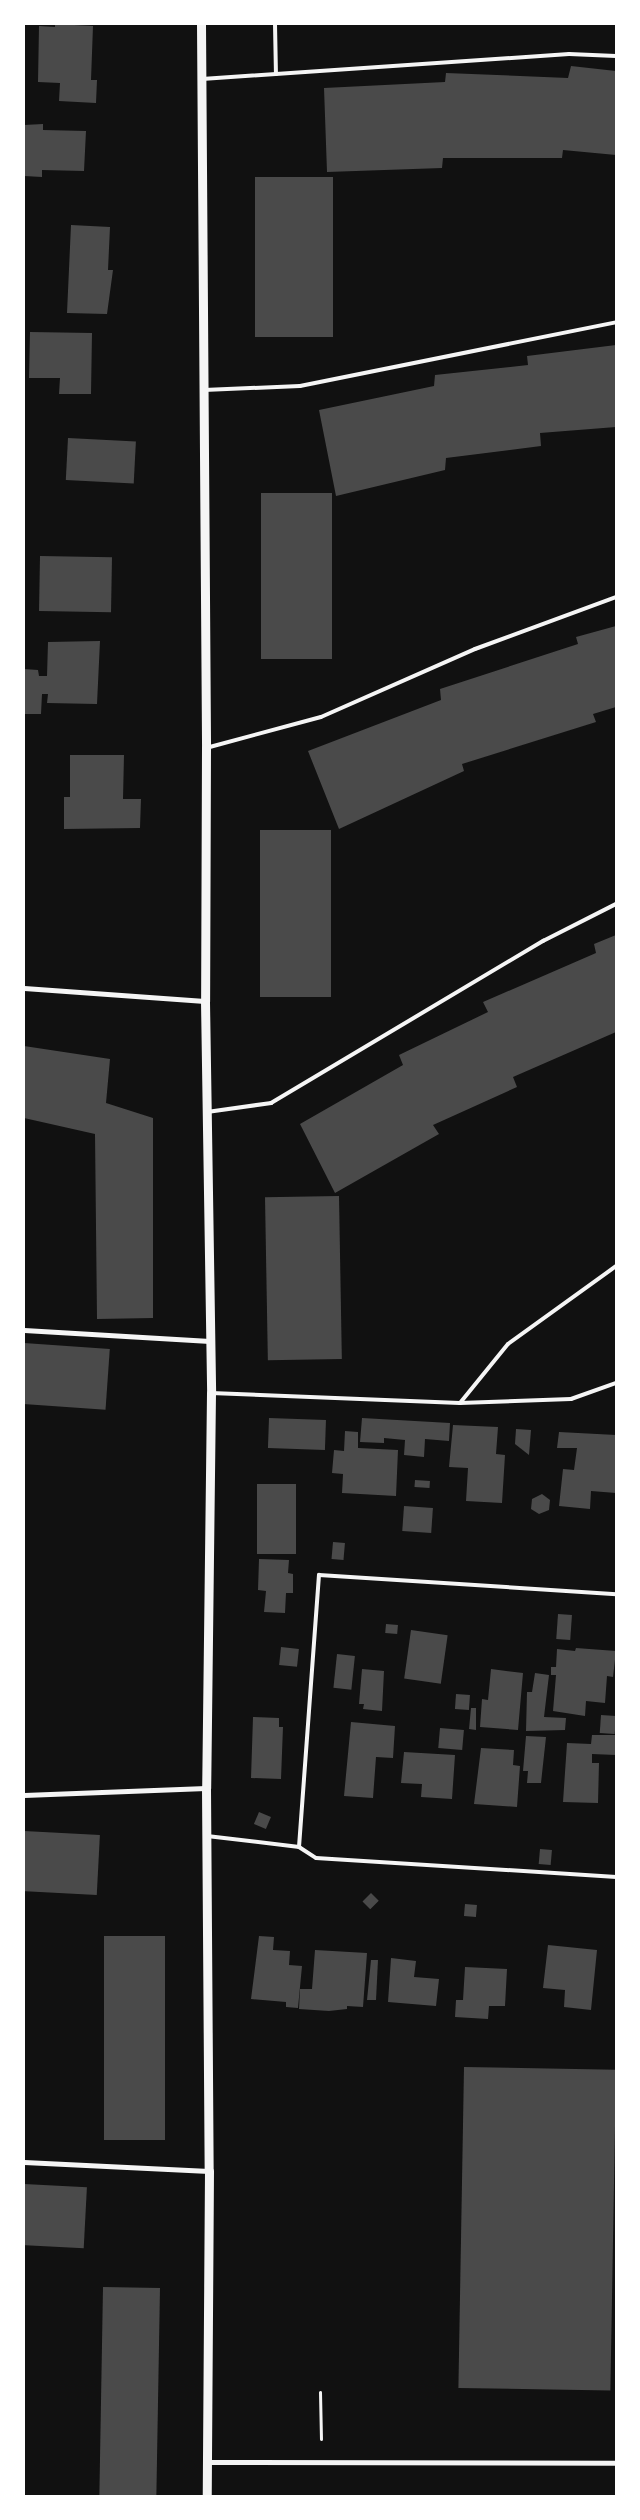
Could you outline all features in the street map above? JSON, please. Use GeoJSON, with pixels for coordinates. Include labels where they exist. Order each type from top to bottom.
{"type":"FeatureCollection","features":[{"type":"Feature","properties":{"kind":"street"},"geometry":{"type":"LineString","coordinates":[[201,24],[201,390],[206,748],[205,1001],[211,1393],[206,1788],[209,2171],[207,2496]]}},
{"type":"Feature","properties":{"kind":"street"},"geometry":{"type":"LineString","coordinates":[[24,988],[205,1001]]}},
{"type":"Feature","properties":{"kind":"street"},"geometry":{"type":"LineString","coordinates":[[24,1330],[210,1340]]}},
{"type":"Feature","properties":{"kind":"street"},"geometry":{"type":"LineString","coordinates":[[24,1795],[206,1788]]}},
{"type":"Feature","properties":{"kind":"street"},"geometry":{"type":"LineString","coordinates":[[24,2162],[209,2171]]}},
{"type":"Feature","properties":{"kind":"street"},"geometry":{"type":"LineString","coordinates":[[208,2462],[616,2463]]}},
{"type":"Feature","properties":{"kind":"lane"},"geometry":{"type":"LineString","coordinates":[[275,24],[276,74]]}},
{"type":"Feature","properties":{"kind":"lane"},"geometry":{"type":"LineString","coordinates":[[200,79],[569,54],[616,56]]}},
{"type":"Feature","properties":{"kind":"lane"},"geometry":{"type":"LineString","coordinates":[[201,390],[300,386],[616,322]]}},
{"type":"Feature","properties":{"kind":"lane"},"geometry":{"type":"LineString","coordinates":[[206,748],[321,717],[475,649],[616,597]]}},
{"type":"Feature","properties":{"kind":"lane"},"geometry":{"type":"LineString","coordinates":[[207,1112],[271,1103],[543,941],[616,904]]}},
{"type":"Feature","properties":{"kind":"lane"},"geometry":{"type":"LineString","coordinates":[[460,1403],[508,1344],[616,1266]]}},
{"type":"Feature","properties":{"kind":"lane"},"geometry":{"type":"LineString","coordinates":[[211,1393],[460,1403],[571,1399],[616,1383]]}},
{"type":"Feature","properties":{"kind":"lane"},"geometry":{"type":"LineString","coordinates":[[299,1847],[319,1575],[616,1594]]}},
{"type":"Feature","properties":{"kind":"lane"},"geometry":{"type":"LineString","coordinates":[[207,1836],[299,1847],[316,1858],[616,1877]]}},
{"type":"Feature","properties":{"kind":"path"},"geometry":{"type":"LineString","coordinates":[[320,2392],[322,2463]]}},
{"type":"Feature","properties":{"kind":"building"},"geometry":{"type":"Polygon","coordinates":[[[55,24],[93,26],[91,80],[97,80],[96,103],[59,101],[60,83],[38,82],[39,26],[55,27],[55,24]]]}},
{"type":"Feature","properties":{"kind":"building"},"geometry":{"type":"Polygon","coordinates":[[[571,66],[616,71],[616,155],[563,150],[562,158],[443,158],[442,168],[327,172],[324,88],[445,82],[446,73],[568,78],[571,66]]]}},
{"type":"Feature","properties":{"kind":"building"},"geometry":{"type":"Polygon","coordinates":[[[43,124],[43,130],[86,131],[84,171],[42,170],[42,177],[24,176],[24,125],[43,124]]]}},
{"type":"Feature","properties":{"kind":"building"},"geometry":{"type":"Polygon","coordinates":[[[255,177],[333,177],[333,337],[255,337],[255,177]]]}},
{"type":"Feature","properties":{"kind":"building"},"geometry":{"type":"Polygon","coordinates":[[[71,225],[110,227],[108,270],[113,270],[107,314],[67,313],[71,225]]]}},
{"type":"Feature","properties":{"kind":"building"},"geometry":{"type":"Polygon","coordinates":[[[30,332],[92,333],[91,394],[59,394],[60,378],[29,378],[30,332]]]}},
{"type":"Feature","properties":{"kind":"building"},"geometry":{"type":"Polygon","coordinates":[[[616,345],[616,427],[540,433],[541,446],[446,458],[445,470],[336,496],[319,410],[434,386],[435,375],[528,365],[527,356],[616,345]]]}},
{"type":"Feature","properties":{"kind":"building"},"geometry":{"type":"Polygon","coordinates":[[[68,438],[136,442],[134,484],[66,480],[68,438]]]}},
{"type":"Feature","properties":{"kind":"building"},"geometry":{"type":"Polygon","coordinates":[[[261,493],[332,493],[332,659],[261,659],[261,493]]]}},
{"type":"Feature","properties":{"kind":"building"},"geometry":{"type":"Polygon","coordinates":[[[40,556],[112,557],[111,612],[39,611],[40,556]]]}},
{"type":"Feature","properties":{"kind":"building"},"geometry":{"type":"Polygon","coordinates":[[[616,626],[616,707],[593,714],[596,722],[462,764],[464,771],[339,829],[308,751],[441,700],[440,689],[578,644],[576,637],[616,626]]]}},
{"type":"Feature","properties":{"kind":"building"},"geometry":{"type":"Polygon","coordinates":[[[100,641],[97,704],[47,703],[48,694],[42,694],[41,714],[24,714],[24,669],[38,670],[39,676],[47,676],[48,642],[100,641]]]}},
{"type":"Feature","properties":{"kind":"building"},"geometry":{"type":"Polygon","coordinates":[[[70,755],[124,755],[123,799],[141,799],[140,828],[64,829],[64,797],[70,797],[70,755]]]}},
{"type":"Feature","properties":{"kind":"building"},"geometry":{"type":"Polygon","coordinates":[[[260,830],[331,830],[331,997],[260,997],[260,830]]]}},
{"type":"Feature","properties":{"kind":"building"},"geometry":{"type":"Polygon","coordinates":[[[616,935],[616,1032],[513,1077],[517,1087],[433,1125],[439,1134],[335,1193],[300,1124],[403,1065],[399,1055],[488,1012],[483,1002],[596,953],[594,944],[616,935]]]}},
{"type":"Feature","properties":{"kind":"building"},"geometry":{"type":"Polygon","coordinates":[[[24,1046],[110,1059],[106,1103],[153,1118],[153,1318],[97,1319],[95,1134],[24,1118],[24,1046]]]}},
{"type":"Feature","properties":{"kind":"building"},"geometry":{"type":"Polygon","coordinates":[[[339,1196],[342,1359],[268,1360],[265,1197],[339,1196]]]}},
{"type":"Feature","properties":{"kind":"building"},"geometry":{"type":"Polygon","coordinates":[[[24,1343],[110,1349],[106,1410],[24,1404],[24,1343]]]}},
{"type":"Feature","properties":{"kind":"building"},"geometry":{"type":"Polygon","coordinates":[[[269,1418],[326,1420],[325,1450],[268,1448],[269,1418]]]}},
{"type":"Feature","properties":{"kind":"building"},"geometry":{"type":"Polygon","coordinates":[[[362,1418],[450,1423],[449,1441],[425,1439],[424,1457],[404,1455],[405,1440],[384,1438],[384,1443],[360,1442],[362,1418]]]}},
{"type":"Feature","properties":{"kind":"building"},"geometry":{"type":"Polygon","coordinates":[[[453,1425],[498,1427],[496,1454],[505,1455],[502,1503],[466,1501],[468,1468],[449,1467],[453,1425]]]}},
{"type":"Feature","properties":{"kind":"building"},"geometry":{"type":"Polygon","coordinates":[[[516,1429],[531,1430],[529,1455],[515,1444],[516,1429]]]}},
{"type":"Feature","properties":{"kind":"building"},"geometry":{"type":"Polygon","coordinates":[[[345,1431],[358,1432],[358,1448],[398,1450],[396,1496],[342,1493],[343,1474],[332,1473],[334,1450],[344,1451],[345,1431]]]}},
{"type":"Feature","properties":{"kind":"building"},"geometry":{"type":"Polygon","coordinates":[[[559,1432],[616,1435],[616,1493],[591,1491],[590,1509],[559,1506],[563,1469],[574,1470],[577,1448],[557,1448],[559,1432]]]}},
{"type":"Feature","properties":{"kind":"building"},"geometry":{"type":"Polygon","coordinates":[[[415,1480],[430,1481],[429,1488],[415,1487],[415,1480]]]}},
{"type":"Feature","properties":{"kind":"building"},"geometry":{"type":"Polygon","coordinates":[[[257,1484],[296,1484],[296,1554],[257,1554],[257,1484]]]}},
{"type":"Feature","properties":{"kind":"building"},"geometry":{"type":"Polygon","coordinates":[[[542,1494],[550,1500],[549,1510],[539,1514],[531,1509],[532,1499],[542,1494]]]}},
{"type":"Feature","properties":{"kind":"building"},"geometry":{"type":"Polygon","coordinates":[[[404,1506],[433,1508],[431,1533],[402,1531],[404,1506]]]}},
{"type":"Feature","properties":{"kind":"building"},"geometry":{"type":"Polygon","coordinates":[[[333,1542],[345,1543],[343,1560],[332,1559],[333,1542]]]}},
{"type":"Feature","properties":{"kind":"building"},"geometry":{"type":"Polygon","coordinates":[[[259,1559],[289,1560],[288,1573],[293,1574],[293,1593],[286,1593],[285,1613],[264,1612],[266,1591],[258,1590],[259,1559]]]}},
{"type":"Feature","properties":{"kind":"building"},"geometry":{"type":"Polygon","coordinates":[[[558,1614],[572,1615],[570,1640],[556,1639],[558,1614]]]}},
{"type":"Feature","properties":{"kind":"building"},"geometry":{"type":"Polygon","coordinates":[[[386,1624],[398,1625],[397,1634],[385,1633],[386,1624]]]}},
{"type":"Feature","properties":{"kind":"building"},"geometry":{"type":"Polygon","coordinates":[[[411,1630],[448,1635],[441,1684],[404,1679],[411,1630]]]}},
{"type":"Feature","properties":{"kind":"building"},"geometry":{"type":"Polygon","coordinates":[[[281,1647],[299,1649],[297,1667],[279,1665],[281,1647]]]}},
{"type":"Feature","properties":{"kind":"building"},"geometry":{"type":"Polygon","coordinates":[[[576,1648],[616,1651],[613,1677],[607,1676],[605,1703],[586,1701],[585,1716],[553,1711],[556,1675],[551,1675],[551,1667],[556,1667],[557,1649],[575,1651],[576,1648]]]}},
{"type":"Feature","properties":{"kind":"building"},"geometry":{"type":"Polygon","coordinates":[[[337,1654],[355,1656],[351,1690],[333,1688],[337,1654]]]}},
{"type":"Feature","properties":{"kind":"building"},"geometry":{"type":"Polygon","coordinates":[[[362,1669],[384,1671],[382,1711],[363,1709],[364,1704],[359,1704],[362,1669]]]}},
{"type":"Feature","properties":{"kind":"building"},"geometry":{"type":"Polygon","coordinates":[[[491,1669],[523,1673],[518,1730],[480,1727],[482,1699],[488,1700],[491,1669]]]}},
{"type":"Feature","properties":{"kind":"building"},"geometry":{"type":"Polygon","coordinates":[[[535,1673],[549,1675],[544,1717],[566,1718],[565,1730],[526,1731],[527,1692],[532,1692],[535,1673]]]}},
{"type":"Feature","properties":{"kind":"building"},"geometry":{"type":"Polygon","coordinates":[[[456,1694],[470,1695],[469,1710],[455,1709],[456,1694]]]}},
{"type":"Feature","properties":{"kind":"building"},"geometry":{"type":"Polygon","coordinates":[[[471,1708],[476,1708],[476,1730],[469,1729],[471,1708]]]}},
{"type":"Feature","properties":{"kind":"building"},"geometry":{"type":"Polygon","coordinates":[[[601,1715],[616,1716],[615,1734],[600,1733],[601,1715]]]}},
{"type":"Feature","properties":{"kind":"building"},"geometry":{"type":"Polygon","coordinates":[[[253,1717],[279,1718],[279,1727],[283,1727],[281,1779],[251,1778],[253,1717]]]}},
{"type":"Feature","properties":{"kind":"building"},"geometry":{"type":"Polygon","coordinates":[[[351,1722],[395,1726],[393,1758],[376,1757],[373,1798],[344,1796],[351,1722]]]}},
{"type":"Feature","properties":{"kind":"building"},"geometry":{"type":"Polygon","coordinates":[[[440,1728],[464,1730],[462,1750],[438,1748],[440,1728]]]}},
{"type":"Feature","properties":{"kind":"building"},"geometry":{"type":"Polygon","coordinates":[[[592,1735],[616,1735],[616,1755],[592,1754],[592,1763],[599,1763],[598,1803],[563,1802],[567,1743],[591,1744],[592,1735]]]}},
{"type":"Feature","properties":{"kind":"building"},"geometry":{"type":"Polygon","coordinates":[[[526,1736],[546,1737],[541,1783],[527,1783],[528,1771],[523,1771],[526,1736]]]}},
{"type":"Feature","properties":{"kind":"building"},"geometry":{"type":"Polygon","coordinates":[[[481,1748],[514,1750],[513,1765],[520,1766],[517,1807],[474,1804],[481,1748]]]}},
{"type":"Feature","properties":{"kind":"building"},"geometry":{"type":"Polygon","coordinates":[[[404,1752],[455,1755],[452,1799],[421,1797],[422,1784],[401,1783],[404,1752]]]}},
{"type":"Feature","properties":{"kind":"building"},"geometry":{"type":"Polygon","coordinates":[[[259,1812],[271,1817],[266,1829],[254,1824],[259,1812]]]}},
{"type":"Feature","properties":{"kind":"building"},"geometry":{"type":"Polygon","coordinates":[[[24,1831],[100,1835],[97,1895],[24,1891],[24,1831]]]}},
{"type":"Feature","properties":{"kind":"building"},"geometry":{"type":"Polygon","coordinates":[[[540,1849],[552,1850],[551,1865],[539,1864],[540,1849]]]}},
{"type":"Feature","properties":{"kind":"building"},"geometry":{"type":"Polygon","coordinates":[[[371,1893],[379,1901],[370,1909],[363,1901],[371,1893]]]}},
{"type":"Feature","properties":{"kind":"building"},"geometry":{"type":"Polygon","coordinates":[[[465,1904],[477,1905],[476,1917],[464,1916],[465,1904]]]}},
{"type":"Feature","properties":{"kind":"building"},"geometry":{"type":"Polygon","coordinates":[[[104,1936],[165,1936],[165,2140],[104,2140],[104,1936]]]}},
{"type":"Feature","properties":{"kind":"building"},"geometry":{"type":"Polygon","coordinates":[[[259,1936],[274,1937],[273,1950],[290,1951],[289,1965],[302,1966],[298,2008],[286,2007],[286,2002],[251,1999],[259,1936]]]}},
{"type":"Feature","properties":{"kind":"building"},"geometry":{"type":"Polygon","coordinates":[[[548,1945],[597,1950],[591,2010],[564,2007],[565,1990],[543,1988],[548,1945]]]}},
{"type":"Feature","properties":{"kind":"building"},"geometry":{"type":"Polygon","coordinates":[[[315,1950],[367,1953],[363,2007],[347,2006],[347,2009],[329,2011],[299,2009],[300,1989],[312,1989],[315,1950]]]}},
{"type":"Feature","properties":{"kind":"building"},"geometry":{"type":"Polygon","coordinates":[[[391,1958],[416,1961],[414,1977],[439,1979],[436,2006],[388,2002],[391,1958]]]}},
{"type":"Feature","properties":{"kind":"building"},"geometry":{"type":"Polygon","coordinates":[[[371,1960],[378,1960],[376,2000],[367,2000],[371,1960]]]}},
{"type":"Feature","properties":{"kind":"building"},"geometry":{"type":"Polygon","coordinates":[[[465,1967],[507,1969],[505,2006],[489,2006],[488,2019],[455,2017],[456,2000],[463,2000],[465,1967]]]}},
{"type":"Feature","properties":{"kind":"building"},"geometry":{"type":"Polygon","coordinates":[[[464,2067],[616,2070],[610,2391],[458,2388],[464,2067]]]}},
{"type":"Feature","properties":{"kind":"building"},"geometry":{"type":"Polygon","coordinates":[[[24,2184],[87,2187],[84,2248],[24,2245],[24,2184]]]}},
{"type":"Feature","properties":{"kind":"building"},"geometry":{"type":"Polygon","coordinates":[[[103,2287],[160,2288],[156,2496],[99,2496],[103,2287]]]}}]}
